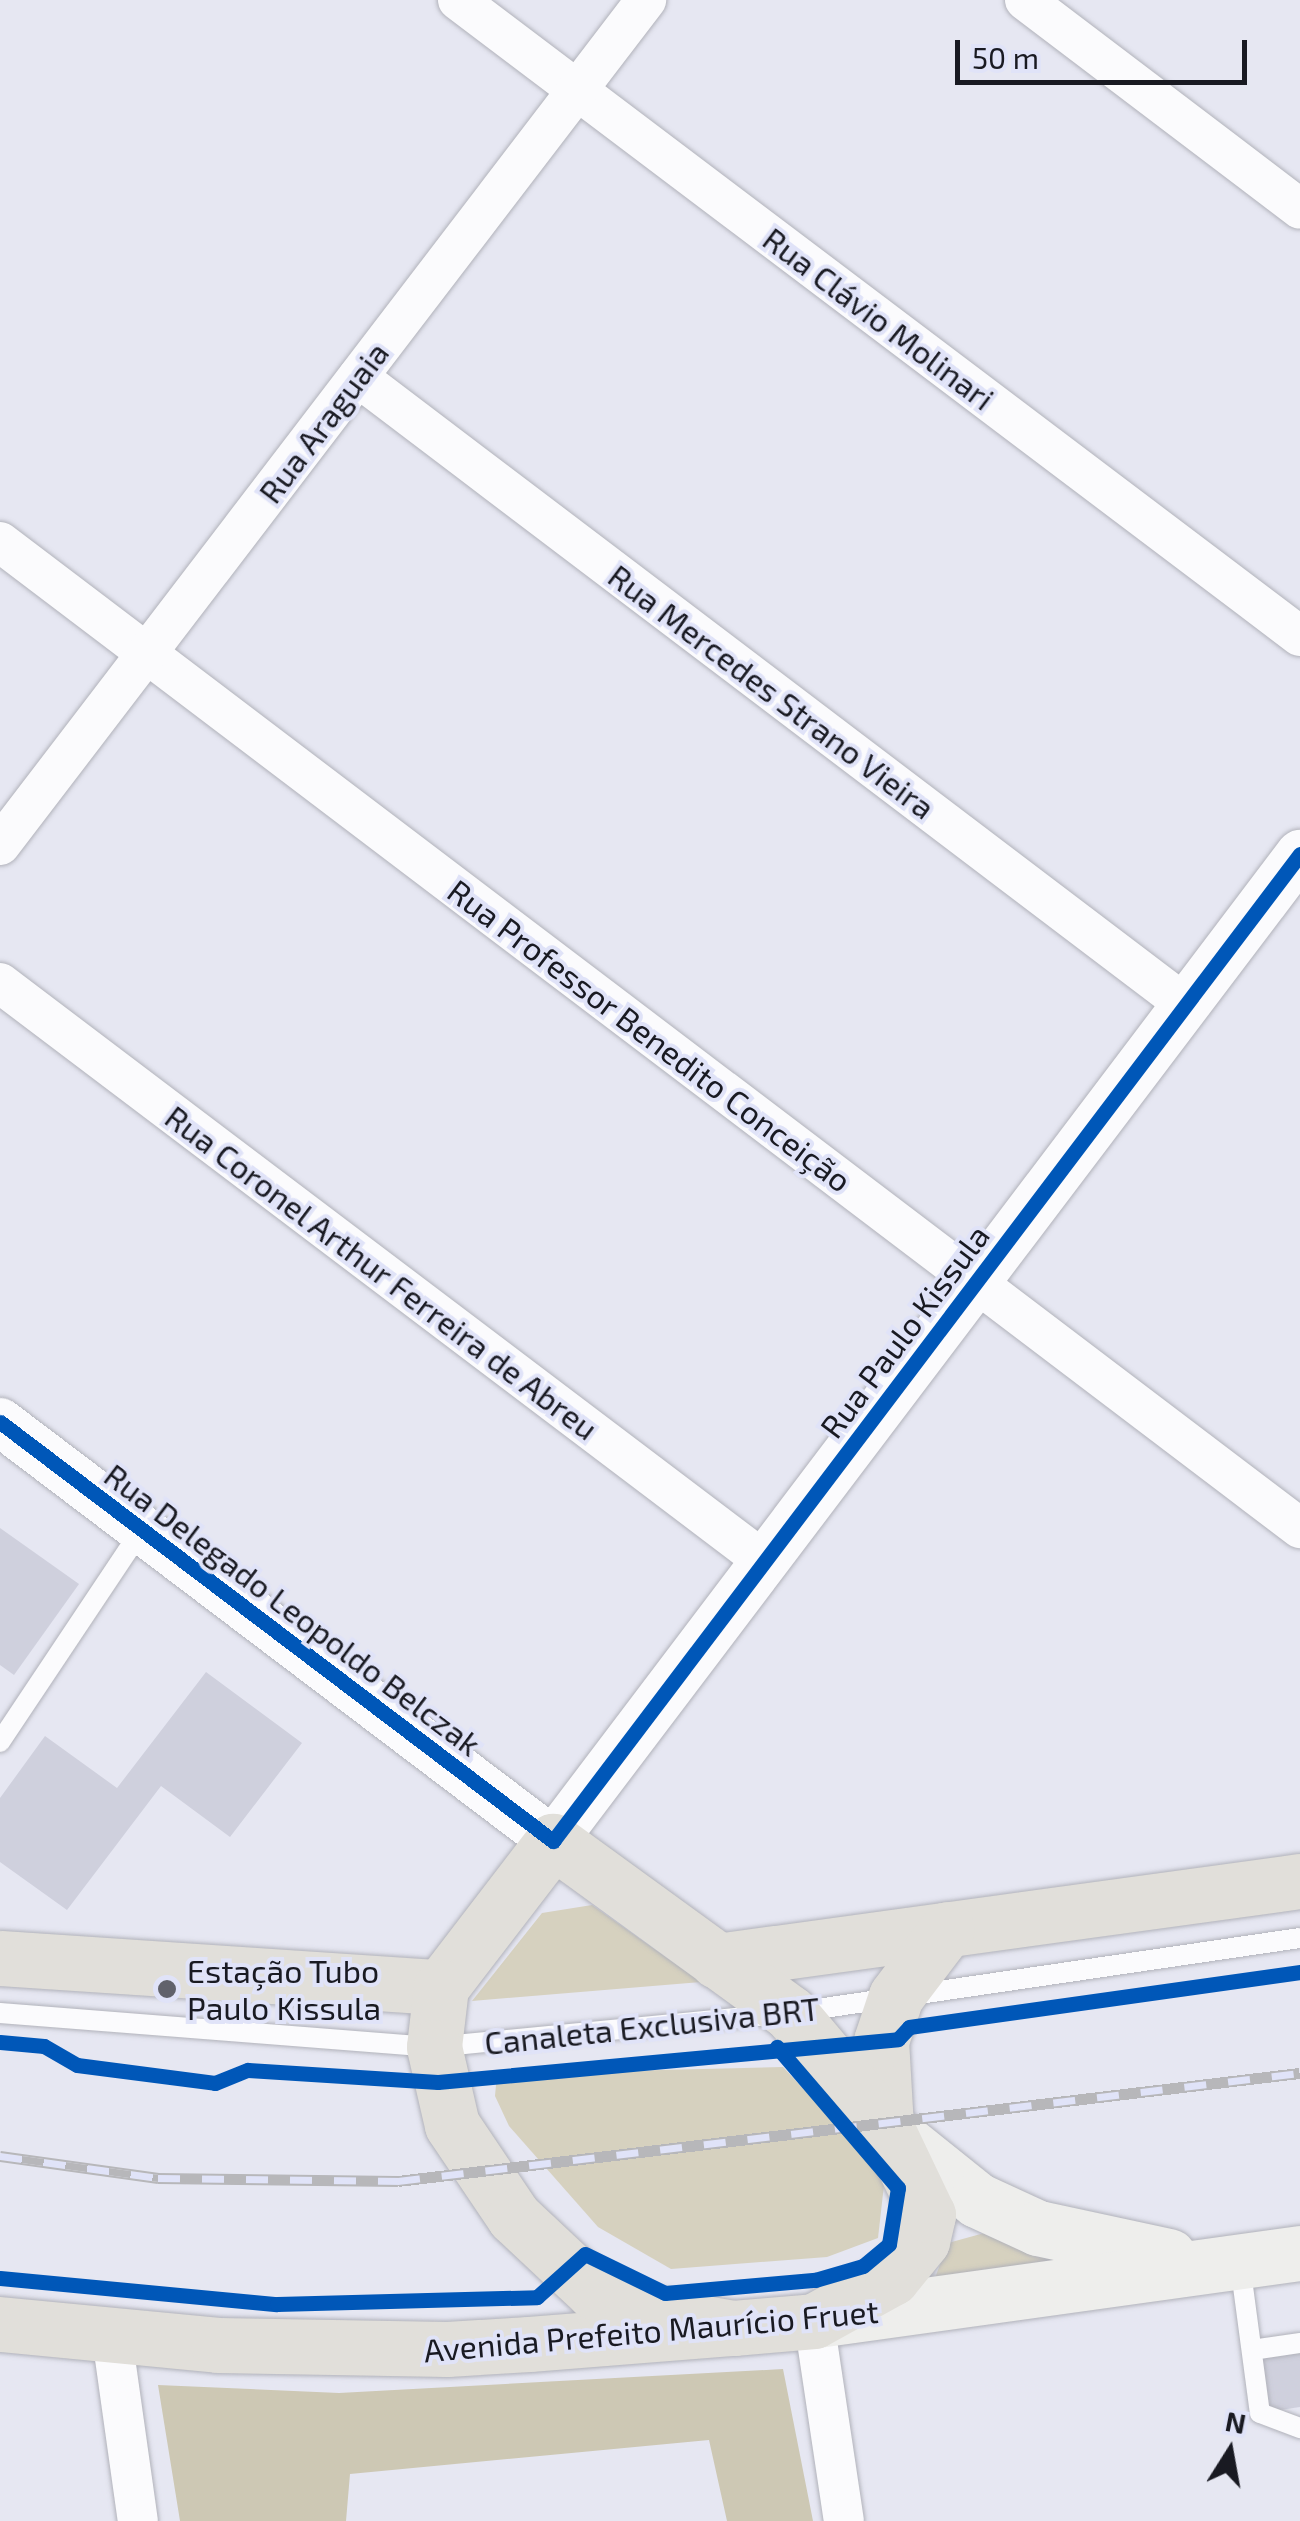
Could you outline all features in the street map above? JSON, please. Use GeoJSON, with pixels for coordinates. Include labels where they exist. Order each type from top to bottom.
{"type":"FeatureCollection","features":[{"type":"Feature","properties":{"kind":"main road","name":"Rua Delegado Leopoldo Belczak"},"geometry":{"type":"LineString","coordinates":[[553,1841],[790,2013],[886,2127],[922,2188],[922,2241],[892,2278],[814,2320]]}},
{"type":"Feature","properties":{"kind":"main road","name":"Rua Paulo Kissula"},"geometry":{"type":"LineString","coordinates":[[441,1988],[553,1841]]}},
{"type":"Feature","properties":{"kind":"main road"},"geometry":{"type":"LineString","coordinates":[[717,1961],[1300,1881]]}},
{"type":"Feature","properties":{"kind":"main road"},"geometry":{"type":"LineString","coordinates":[[947,1929],[896,1996],[880,2041],[886,2127],[977,2200],[1038,2228],[1156,2256],[1269,2258]]}},
{"type":"Feature","properties":{"kind":"main road"},"geometry":{"type":"LineString","coordinates":[[0,1958],[441,1988],[434,2046],[452,2125],[477,2173],[565,2271],[632,2310],[733,2328]]}},
{"type":"Feature","properties":{"kind":"main road","name":"Avenida Prefeito Maurício Fruet"},"geometry":{"type":"LineString","coordinates":[[0,2324],[112,2337],[447,2349],[814,2320],[1269,2258]]}},
{"type":"Feature","properties":{"kind":"street","name":"Rua Clávio Molinari"},"geometry":{"type":"LineString","coordinates":[[458,0],[1300,636]]}},
{"type":"Feature","properties":{"kind":"street","name":"Rua Araguaia"},"geometry":{"type":"LineString","coordinates":[[0,845],[646,0]]}},
{"type":"Feature","properties":{"kind":"street"},"geometry":{"type":"LineString","coordinates":[[1024,0],[1300,209]]}},
{"type":"Feature","properties":{"kind":"street","name":"Rua Mercedes Strano Vieira"},"geometry":{"type":"LineString","coordinates":[[358,376],[1186,1005]]}},
{"type":"Feature","properties":{"kind":"street","name":"Rua Professor Benedito Conceição"},"geometry":{"type":"LineString","coordinates":[[0,542],[1300,1528]]}},
{"type":"Feature","properties":{"kind":"street","name":"Rua Paulo Kissula"},"geometry":{"type":"LineString","coordinates":[[553,1841],[1300,854]]}},
{"type":"Feature","properties":{"kind":"street","name":"Rua Coronel Arthur Ferreira de Abreu"},"geometry":{"type":"LineString","coordinates":[[0,983],[764,1562]]}},
{"type":"Feature","properties":{"kind":"street","name":"Rua Delegado Leopoldo Belczak"},"geometry":{"type":"LineString","coordinates":[[0,1422],[553,1841]]}},
{"type":"Feature","properties":{"kind":"street"},"geometry":{"type":"LineString","coordinates":[[814,2320],[844,2521]]}},
{"type":"Feature","properties":{"kind":"street"},"geometry":{"type":"LineString","coordinates":[[112,2337],[138,2521]]}},
{"type":"Feature","properties":{"kind":"lane"},"geometry":{"type":"LineString","coordinates":[[0,1742],[142,1529]]}},
{"type":"Feature","properties":{"kind":"lane","name":"Canaleta Exclusiva BRT"},"geometry":{"type":"LineString","coordinates":[[0,2012],[434,2046],[790,2013],[1300,1938]]}},
{"type":"Feature","properties":{"kind":"lane"},"geometry":{"type":"LineString","coordinates":[[1269,2258],[1252,2350],[1260,2413],[1300,2428]]}},
{"type":"Feature","properties":{"kind":"lane"},"geometry":{"type":"LineString","coordinates":[[1252,2350],[1300,2342]]}},
{"type":"Feature","properties":{"kind":"shaded area"},"geometry":{"type":"Polygon","coordinates":[[[592,1905],[701,1982],[472,2001],[542,1913],[592,1905]]]}},
{"type":"Feature","properties":{"kind":"shaded area"},"geometry":{"type":"Polygon","coordinates":[[[783,2067],[885,2176],[878,2238],[827,2257],[671,2269],[598,2227],[509,2126],[495,2096],[497,2074],[783,2067]]]}},
{"type":"Feature","properties":{"kind":"shaded area"},"geometry":{"type":"Polygon","coordinates":[[[988,2232],[1084,2272],[932,2286],[948,2243],[988,2232]]]}},
{"type":"Feature","properties":{"kind":"shaded area"},"geometry":{"type":"Polygon","coordinates":[[[783,2369],[813,2521],[727,2521],[709,2440],[350,2474],[346,2521],[180,2521],[158,2385],[339,2393],[783,2369]]]}},
{"type":"Feature","properties":{"kind":"building"},"geometry":{"type":"Polygon","coordinates":[[[0,1528],[79,1584],[14,1675],[0,1665],[0,1528]]]}},
{"type":"Feature","properties":{"kind":"building"},"geometry":{"type":"Polygon","coordinates":[[[206,1672],[302,1743],[230,1837],[161,1786],[67,1910],[0,1862],[0,1798],[45,1736],[117,1788],[206,1672]]]}},
{"type":"Feature","properties":{"kind":"building"},"geometry":{"type":"Polygon","coordinates":[[[1300,2353],[1300,2407],[1267,2412],[1259,2359],[1300,2353]]]}},
{"type":"Feature","properties":{"kind":"railway"},"geometry":{"type":"LineString","coordinates":[[0,2156],[158,2178],[398,2181],[1300,2073]]}},
{"type":"Feature","properties":{"kind":"cycle path"},"geometry":{"type":"LineString","coordinates":[[0,1422],[553,1841],[1300,854]]}},
{"type":"Feature","properties":{"kind":"cycle path"},"geometry":{"type":"LineString","coordinates":[[0,2042],[44,2046],[77,2065],[215,2083],[248,2070],[438,2082],[898,2039],[909,2027],[1300,1972]]}},
{"type":"Feature","properties":{"kind":"cycle path"},"geometry":{"type":"LineString","coordinates":[[0,2278],[277,2304],[537,2297],[585,2254],[665,2293],[815,2280],[863,2266],[889,2244],[898,2188],[777,2047]]}},
{"type":"Feature","properties":{"kind":"place","name":"Estação Tubo Paulo Kissula"},"geometry":{"type":"Point","coordinates":[167,1989]}}]}
